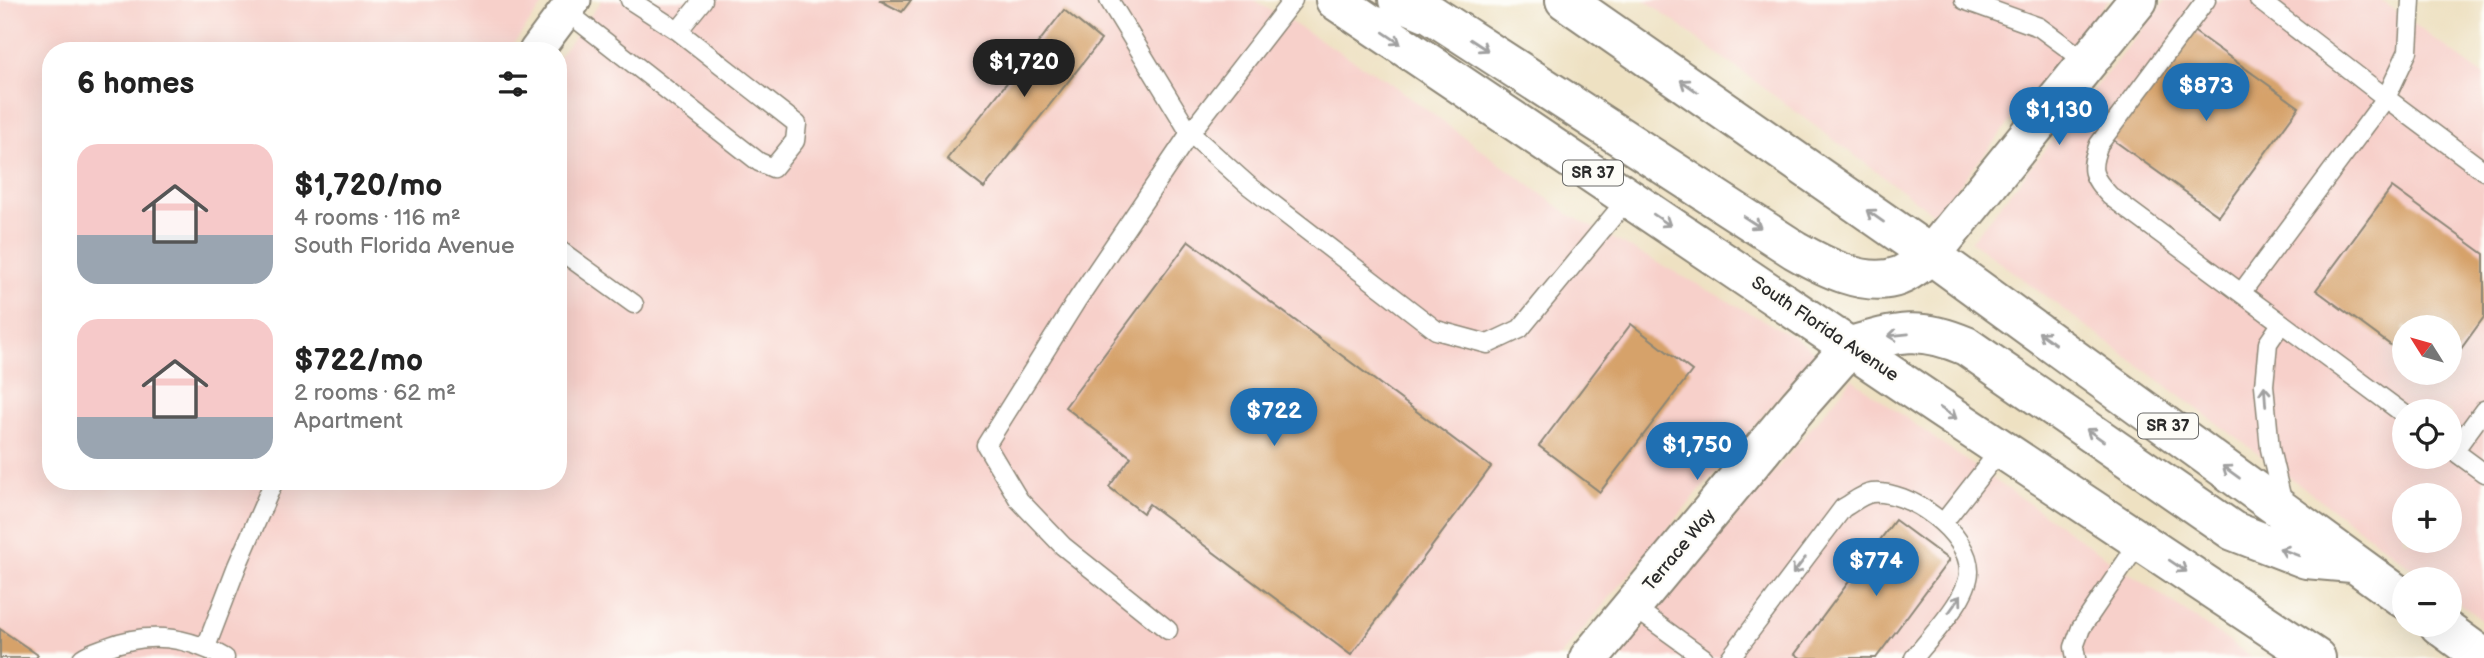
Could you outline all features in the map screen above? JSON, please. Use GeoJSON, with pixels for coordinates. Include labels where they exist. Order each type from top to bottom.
{"type":"FeatureCollection","features":[{"type":"Feature","properties":{"kind":"main road","name":"South Florida Avenue"},"geometry":{"type":"LineString","coordinates":[[1335,0],[2316,658]]}},
{"type":"Feature","properties":{"kind":"main road"},"geometry":{"type":"LineString","coordinates":[[1398,0],[1431,13],[1795,250],[1830,270],[1857,277],[1881,279],[1900,276],[1931,255],[2138,0]]}},
{"type":"Feature","properties":{"kind":"main road","name":"SR 37"},"geometry":{"type":"LineString","coordinates":[[1565,0],[1931,255],[2392,590]]}},
{"type":"Feature","properties":{"kind":"main road"},"geometry":{"type":"LineString","coordinates":[[1852,346],[1898,332],[1941,335],[1966,346],[2233,531],[2306,559],[2356,564]]}},
{"type":"Feature","properties":{"kind":"main road","name":"Terrace Way"},"geometry":{"type":"LineString","coordinates":[[1589,658],[1790,416],[1852,346]]}},
{"type":"Feature","properties":{"kind":"main road"},"geometry":{"type":"LineString","coordinates":[[2455,637],[2484,658]]}},
{"type":"Feature","properties":{"kind":"street"},"geometry":{"type":"LineString","coordinates":[[543,42],[570,5]]}},
{"type":"Feature","properties":{"kind":"lane"},"geometry":{"type":"LineString","coordinates":[[570,5],[759,162],[773,168],[795,141],[797,124],[678,31],[630,0]]}},
{"type":"Feature","properties":{"kind":"lane"},"geometry":{"type":"LineString","coordinates":[[678,31],[703,0]]}},
{"type":"Feature","properties":{"kind":"lane"},"geometry":{"type":"LineString","coordinates":[[1109,0],[1191,133],[1258,192],[1436,330],[1488,344],[1520,329],[1629,197]]}},
{"type":"Feature","properties":{"kind":"lane"},"geometry":{"type":"LineString","coordinates":[[1168,630],[1063,546],[1018,500],[986,445],[1077,300],[1191,133],[1293,0]]}},
{"type":"Feature","properties":{"kind":"lane"},"geometry":{"type":"LineString","coordinates":[[1965,0],[2039,27],[2088,62]]}},
{"type":"Feature","properties":{"kind":"lane"},"geometry":{"type":"LineString","coordinates":[[2206,0],[2099,144],[2092,162],[2095,180],[2110,195],[2392,405]]}},
{"type":"Feature","properties":{"kind":"lane"},"geometry":{"type":"LineString","coordinates":[[2259,0],[2484,171]]}},
{"type":"Feature","properties":{"kind":"lane"},"geometry":{"type":"LineString","coordinates":[[2241,293],[2386,98],[2408,51],[2411,0]]}},
{"type":"Feature","properties":{"kind":"lane"},"geometry":{"type":"LineString","coordinates":[[567,256],[634,304]]}},
{"type":"Feature","properties":{"kind":"lane"},"geometry":{"type":"LineString","coordinates":[[2281,324],[2268,343],[2264,384],[2270,449],[2284,511]]}},
{"type":"Feature","properties":{"kind":"lane"},"geometry":{"type":"LineString","coordinates":[[2462,438],[2484,410]]}},
{"type":"Feature","properties":{"kind":"lane"},"geometry":{"type":"LineString","coordinates":[[2462,442],[2484,431]]}},
{"type":"Feature","properties":{"kind":"lane"},"geometry":{"type":"LineString","coordinates":[[1943,523],[2001,449]]}},
{"type":"Feature","properties":{"kind":"lane"},"geometry":{"type":"LineString","coordinates":[[2462,451],[2484,473]]}},
{"type":"Feature","properties":{"kind":"lane"},"geometry":{"type":"LineString","coordinates":[[206,647],[270,490]]}},
{"type":"Feature","properties":{"kind":"lane"},"geometry":{"type":"LineString","coordinates":[[1730,658],[1843,508],[1870,493],[1889,494],[1912,503],[1943,523],[1960,542],[1969,572],[1962,596],[1914,658]]}},
{"type":"Feature","properties":{"kind":"lane"},"geometry":{"type":"LineString","coordinates":[[2076,658],[2074,647],[2081,628],[2140,541]]}},
{"type":"Feature","properties":{"kind":"lane"},"geometry":{"type":"LineString","coordinates":[[1632,606],[1704,658]]}},
{"type":"Feature","properties":{"kind":"lane"},"geometry":{"type":"LineString","coordinates":[[82,658],[130,638],[169,638],[206,647],[225,658]]}},
{"type":"Feature","properties":{"kind":"shaded area"},"geometry":{"type":"Polygon","coordinates":[[[0,0],[547,0],[515,42],[42,42],[42,490],[567,490],[567,46],[602,0],[1254,0],[1385,79],[1570,215],[1796,338],[1816,353],[1559,658],[0,658],[0,0]]]}},
{"type":"Feature","properties":{"kind":"shaded area"},"geometry":{"type":"Polygon","coordinates":[[[1645,0],[2109,0],[1935,215],[1645,0]]]}},
{"type":"Feature","properties":{"kind":"shaded area"},"geometry":{"type":"Polygon","coordinates":[[[2166,0],[2380,0],[2484,75],[2484,621],[2462,605],[2462,567],[2411,567],[1971,241],[2166,0]]]}},
{"type":"Feature","properties":{"kind":"shaded area"},"geometry":{"type":"Polygon","coordinates":[[[1852,379],[1948,448],[2253,658],[1618,658],[1852,379]]]}},
{"type":"Feature","properties":{"kind":"building"},"geometry":{"type":"Polygon","coordinates":[[[879,0],[911,0],[902,12],[879,0]]]}},
{"type":"Feature","properties":{"kind":"building"},"geometry":{"type":"Polygon","coordinates":[[[1064,10],[1101,40],[984,188],[947,159],[1064,10]]]}},
{"type":"Feature","properties":{"kind":"building"},"geometry":{"type":"Polygon","coordinates":[[[2192,30],[2299,107],[2219,216],[2112,139],[2192,30]]]}},
{"type":"Feature","properties":{"kind":"building"},"geometry":{"type":"Polygon","coordinates":[[[2392,187],[2484,254],[2484,317],[2462,347],[2462,315],[2392,315],[2392,346],[2316,290],[2392,187]]]}},
{"type":"Feature","properties":{"kind":"building"},"geometry":{"type":"Polygon","coordinates":[[[1189,241],[1491,467],[1351,655],[1149,504],[1143,513],[1109,487],[1131,457],[1065,407],[1189,241]]]}},
{"type":"Feature","properties":{"kind":"building"},"geometry":{"type":"Polygon","coordinates":[[[1631,324],[1692,371],[1600,492],[1539,446],[1631,324]]]}},
{"type":"Feature","properties":{"kind":"building"},"geometry":{"type":"Polygon","coordinates":[[[1895,520],[1949,560],[1876,658],[1801,658],[1795,654],[1895,520]]]}},
{"type":"Feature","properties":{"kind":"building"},"geometry":{"type":"Polygon","coordinates":[[[0,629],[38,655],[36,658],[0,658],[0,629]]]}}]}
